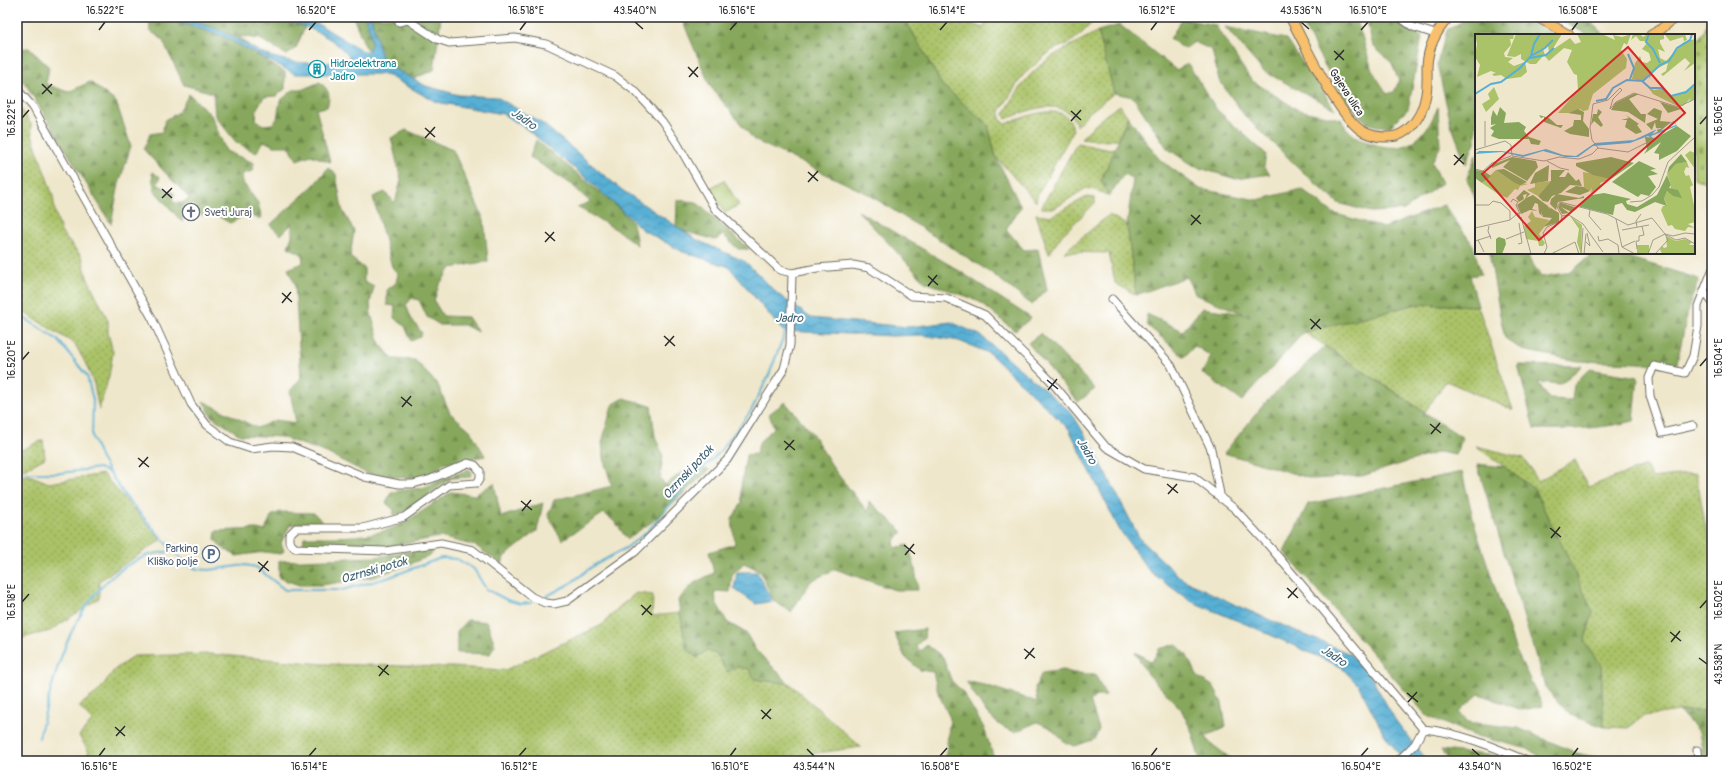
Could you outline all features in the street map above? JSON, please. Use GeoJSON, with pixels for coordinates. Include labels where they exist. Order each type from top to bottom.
{"type":"FeatureCollection","features":[{"type":"Feature","properties":{"kind":"main road","name":"Gajeva ulica"},"geometry":{"type":"LineString","coordinates":[[1290,17],[1328,87],[1348,117],[1364,132],[1384,138],[1398,135],[1409,129],[1422,110],[1426,98],[1430,47],[1435,34],[1449,17]]}},
{"type":"Feature","properties":{"kind":"main road"},"geometry":{"type":"LineString","coordinates":[[1538,17],[1567,34]]}},
{"type":"Feature","properties":{"kind":"main road"},"geometry":{"type":"LineString","coordinates":[[1653,34],[1660,30],[1675,17]]}},
{"type":"Feature","properties":{"kind":"street"},"geometry":{"type":"LineString","coordinates":[[1400,17],[1413,27],[1435,34]]}},
{"type":"Feature","properties":{"kind":"street"},"geometry":{"type":"LineString","coordinates":[[399,22],[408,20],[437,39],[449,43],[515,38],[546,44],[615,76],[637,93],[662,121],[677,143],[715,209],[780,270],[792,273],[817,268],[853,265],[869,268],[912,296],[946,298],[984,315],[1050,380],[1106,447],[1144,469],[1194,477],[1235,509],[1270,547],[1423,729],[1435,730],[1492,747],[1527,761]]}},
{"type":"Feature","properties":{"kind":"street"},"geometry":{"type":"LineString","coordinates":[[17,89],[33,107],[120,258],[152,318],[191,404],[207,425],[230,442],[251,449],[272,446],[292,447],[365,477],[383,482],[413,484],[431,479],[468,463],[475,465],[480,471],[480,478],[477,483],[449,485],[404,517],[363,528],[296,528],[289,535],[289,542],[295,548],[385,551],[441,543],[473,550],[532,597],[545,603],[554,604],[567,601],[635,552],[726,460],[784,370],[790,345],[792,273]]}},
{"type":"Feature","properties":{"kind":"street"},"geometry":{"type":"LineString","coordinates":[[1693,426],[1662,433],[1650,396],[1648,378],[1654,366],[1685,373],[1693,356],[1698,326],[1698,306],[1712,271]]}},
{"type":"Feature","properties":{"kind":"street"},"geometry":{"type":"LineString","coordinates":[[1704,291],[1712,302]]}},
{"type":"Feature","properties":{"kind":"street"},"geometry":{"type":"LineString","coordinates":[[1112,299],[1171,365],[1211,449],[1221,498]]}},
{"type":"Feature","properties":{"kind":"street"},"geometry":{"type":"LineString","coordinates":[[1398,761],[1416,744],[1423,729]]}},
{"type":"Feature","properties":{"kind":"street"},"geometry":{"type":"LineString","coordinates":[[1697,750],[1698,761]]}},
{"type":"Feature","properties":{"kind":"green space"},"geometry":{"type":"Polygon","coordinates":[[[152,17],[250,17],[264,21],[279,20],[305,27],[296,48],[287,55],[260,39],[239,36],[263,59],[285,72],[285,89],[276,96],[264,97],[257,108],[256,120],[263,125],[272,124],[277,119],[280,101],[293,90],[301,90],[320,82],[325,88],[329,96],[327,107],[316,109],[330,162],[311,155],[297,160],[289,146],[274,146],[264,141],[256,153],[236,142],[215,116],[213,93],[184,85],[162,39],[150,31],[149,19],[152,17]]]}},
{"type":"Feature","properties":{"kind":"green space"},"geometry":{"type":"Polygon","coordinates":[[[353,17],[441,17],[434,70],[413,79],[368,53],[353,17]]]}},
{"type":"Feature","properties":{"kind":"green space"},"geometry":{"type":"Polygon","coordinates":[[[681,17],[904,17],[942,85],[988,125],[996,157],[1021,207],[1006,229],[1024,250],[1038,249],[1047,289],[1032,305],[993,274],[868,194],[754,140],[710,86],[681,17]]]}},
{"type":"Feature","properties":{"kind":"green space"},"geometry":{"type":"Polygon","coordinates":[[[904,17],[953,17],[983,28],[989,17],[1097,17],[1070,43],[1052,50],[1023,75],[1000,111],[1000,119],[1006,124],[1024,117],[1046,112],[1056,112],[1064,115],[1070,121],[1073,131],[1037,196],[1036,202],[996,157],[988,125],[942,85],[904,17]]]}},
{"type":"Feature","properties":{"kind":"green space"},"geometry":{"type":"Polygon","coordinates":[[[1299,17],[1356,17],[1372,70],[1387,94],[1394,92],[1399,81],[1392,63],[1373,46],[1366,17],[1387,17],[1422,37],[1408,109],[1391,126],[1372,125],[1360,117],[1350,106],[1321,59],[1299,17]]]}},
{"type":"Feature","properties":{"kind":"green space"},"geometry":{"type":"Polygon","coordinates":[[[1470,17],[1516,17],[1554,34],[1475,34],[1475,142],[1466,164],[1451,124],[1437,64],[1447,30],[1470,17]]]}},
{"type":"Feature","properties":{"kind":"green space"},"geometry":{"type":"Polygon","coordinates":[[[1553,17],[1586,17],[1603,33],[1587,34],[1553,17]]]}},
{"type":"Feature","properties":{"kind":"green space"},"geometry":{"type":"Polygon","coordinates":[[[1707,17],[1712,17],[1712,183],[1695,179],[1695,45],[1705,30],[1707,17]]]}},
{"type":"Feature","properties":{"kind":"green space"},"geometry":{"type":"Polygon","coordinates":[[[1182,19],[1215,25],[1251,80],[1298,110],[1341,119],[1349,131],[1366,141],[1383,146],[1394,147],[1404,146],[1413,142],[1427,128],[1438,107],[1440,147],[1432,162],[1442,183],[1404,210],[1371,212],[1338,203],[1304,173],[1245,116],[1219,80],[1212,50],[1194,42],[1185,49],[1170,39],[1182,19]]]}},
{"type":"Feature","properties":{"kind":"green space"},"geometry":{"type":"Polygon","coordinates":[[[1120,25],[1176,70],[1188,64],[1217,110],[1266,154],[1264,167],[1270,174],[1236,179],[1193,166],[1167,148],[1133,97],[1114,93],[1098,31],[1120,25]]]}},
{"type":"Feature","properties":{"kind":"green space"},"geometry":{"type":"Polygon","coordinates":[[[1225,27],[1286,39],[1335,109],[1263,71],[1225,27]]]}},
{"type":"Feature","properties":{"kind":"green space"},"geometry":{"type":"Polygon","coordinates":[[[1098,31],[1114,93],[1086,115],[1077,126],[1071,116],[1064,110],[1056,107],[1036,109],[1006,119],[1004,114],[1021,87],[1039,66],[1055,55],[1098,31]]]}},
{"type":"Feature","properties":{"kind":"green space"},"geometry":{"type":"Polygon","coordinates":[[[29,48],[49,67],[46,84],[68,92],[90,82],[116,102],[131,146],[119,184],[111,224],[25,83],[17,78],[17,49],[29,48]]]}},
{"type":"Feature","properties":{"kind":"green space"},"geometry":{"type":"Polygon","coordinates":[[[189,94],[211,115],[226,151],[254,163],[253,171],[242,174],[241,180],[258,203],[262,219],[246,215],[230,223],[216,215],[201,215],[193,204],[186,208],[182,222],[154,190],[152,172],[160,177],[157,184],[175,194],[172,197],[174,203],[181,203],[190,199],[144,150],[150,134],[162,132],[165,120],[179,112],[189,94]]]}},
{"type":"Feature","properties":{"kind":"green space"},"geometry":{"type":"Polygon","coordinates":[[[17,103],[31,124],[32,135],[53,196],[55,211],[61,232],[82,257],[87,277],[108,320],[108,333],[113,352],[109,376],[99,410],[94,384],[87,366],[75,344],[25,313],[17,262],[17,103]]]}},
{"type":"Feature","properties":{"kind":"green space"},"geometry":{"type":"Polygon","coordinates":[[[1120,105],[1128,117],[1118,139],[1107,141],[1081,138],[1104,116],[1120,105]]]}},
{"type":"Feature","properties":{"kind":"green space"},"geometry":{"type":"Polygon","coordinates":[[[1128,117],[1159,159],[1200,189],[1257,200],[1302,189],[1333,213],[1384,228],[1444,205],[1473,245],[1481,274],[1470,276],[1478,306],[1417,304],[1304,332],[1242,401],[1202,373],[1211,356],[1195,346],[1184,357],[1147,325],[1147,314],[1183,331],[1202,308],[1245,314],[1196,295],[1186,277],[1136,295],[1127,225],[1133,179],[1124,174],[1109,196],[1101,181],[1128,117]]]}},
{"type":"Feature","properties":{"kind":"green space"},"geometry":{"type":"Polygon","coordinates":[[[406,130],[453,150],[484,220],[488,261],[451,268],[439,285],[434,301],[443,316],[468,317],[478,332],[464,325],[440,325],[427,317],[419,300],[412,298],[406,305],[411,318],[422,333],[420,337],[411,341],[405,326],[394,318],[395,306],[387,305],[387,290],[396,283],[398,274],[392,267],[373,197],[385,192],[395,203],[401,180],[391,138],[406,130]]]}},
{"type":"Feature","properties":{"kind":"green space"},"geometry":{"type":"Polygon","coordinates":[[[536,140],[614,204],[633,223],[637,245],[617,230],[577,207],[590,202],[571,184],[530,157],[536,140]]]}},
{"type":"Feature","properties":{"kind":"green space"},"geometry":{"type":"Polygon","coordinates":[[[1077,143],[1105,149],[1115,148],[1101,181],[1109,196],[1086,188],[1055,208],[1041,208],[1077,143]]]}},
{"type":"Feature","properties":{"kind":"green space"},"geometry":{"type":"Polygon","coordinates":[[[1475,158],[1475,198],[1467,178],[1475,158]]]}},
{"type":"Feature","properties":{"kind":"green space"},"geometry":{"type":"Polygon","coordinates":[[[328,168],[336,174],[342,209],[354,231],[350,257],[364,268],[364,282],[374,287],[370,303],[371,314],[380,344],[393,359],[415,360],[438,385],[450,413],[470,430],[485,456],[443,464],[433,473],[416,479],[368,474],[327,453],[281,437],[240,435],[212,417],[203,401],[257,428],[276,420],[296,423],[290,391],[301,378],[295,284],[288,269],[303,263],[302,254],[288,247],[292,236],[292,224],[281,235],[270,225],[314,185],[328,168]]]}},
{"type":"Feature","properties":{"kind":"green space"},"geometry":{"type":"Polygon","coordinates":[[[724,180],[739,205],[725,213],[710,188],[724,180]]]}},
{"type":"Feature","properties":{"kind":"green space"},"geometry":{"type":"Polygon","coordinates":[[[1087,197],[1095,198],[1095,203],[1062,235],[1049,254],[1036,214],[1051,216],[1087,197]]]}},
{"type":"Feature","properties":{"kind":"green space"},"geometry":{"type":"Polygon","coordinates":[[[677,200],[696,202],[749,249],[738,249],[723,235],[716,240],[676,229],[677,200]]]}},
{"type":"Feature","properties":{"kind":"green space"},"geometry":{"type":"Polygon","coordinates":[[[858,211],[955,268],[1031,318],[1015,331],[977,300],[925,282],[858,211]]]}},
{"type":"Feature","properties":{"kind":"green space"},"geometry":{"type":"Polygon","coordinates":[[[1109,215],[1127,225],[1136,295],[1115,283],[1109,253],[1064,252],[1109,215]]]}},
{"type":"Feature","properties":{"kind":"green space"},"geometry":{"type":"Polygon","coordinates":[[[1489,254],[1527,254],[1541,277],[1571,272],[1592,254],[1617,254],[1699,279],[1689,306],[1676,368],[1639,363],[1578,361],[1522,350],[1505,338],[1489,254]]]}},
{"type":"Feature","properties":{"kind":"green space"},"geometry":{"type":"Polygon","coordinates":[[[1417,304],[1478,306],[1513,410],[1446,381],[1425,412],[1304,332],[1417,304]]]}},
{"type":"Feature","properties":{"kind":"green space"},"geometry":{"type":"Polygon","coordinates":[[[1041,333],[1095,389],[1078,402],[1028,343],[1041,333]]]}},
{"type":"Feature","properties":{"kind":"green space"},"geometry":{"type":"Polygon","coordinates":[[[1325,346],[1463,438],[1455,455],[1439,452],[1362,476],[1312,479],[1224,453],[1265,403],[1325,346]]]}},
{"type":"Feature","properties":{"kind":"green space"},"geometry":{"type":"Polygon","coordinates":[[[1518,365],[1582,366],[1560,384],[1538,382],[1549,399],[1572,400],[1574,384],[1589,369],[1638,377],[1634,421],[1609,426],[1584,428],[1534,429],[1518,365]]]}},
{"type":"Feature","properties":{"kind":"green space"},"geometry":{"type":"Polygon","coordinates":[[[624,398],[651,406],[655,436],[663,456],[660,477],[665,485],[695,463],[709,470],[653,521],[627,539],[616,523],[604,513],[562,540],[548,515],[554,500],[612,486],[605,464],[602,443],[612,405],[624,398]]]}},
{"type":"Feature","properties":{"kind":"green space"},"geometry":{"type":"Polygon","coordinates":[[[785,402],[812,433],[836,472],[868,512],[869,501],[903,532],[894,541],[895,548],[908,545],[915,568],[918,590],[895,590],[835,569],[811,581],[791,612],[774,601],[760,571],[744,563],[732,575],[730,592],[715,591],[716,602],[727,622],[746,633],[755,649],[790,684],[754,679],[749,669],[737,667],[727,672],[717,655],[707,650],[697,658],[686,648],[678,600],[694,583],[714,573],[709,552],[735,544],[732,519],[742,503],[741,488],[746,455],[756,454],[760,441],[774,428],[769,414],[785,402]]]}},
{"type":"Feature","properties":{"kind":"green space"},"geometry":{"type":"Polygon","coordinates":[[[43,440],[45,458],[17,473],[17,452],[43,440]]]}},
{"type":"Feature","properties":{"kind":"green space"},"geometry":{"type":"Polygon","coordinates":[[[1476,446],[1524,458],[1538,481],[1575,460],[1588,487],[1646,466],[1651,478],[1696,473],[1707,534],[1712,537],[1712,711],[1679,711],[1644,716],[1628,728],[1604,727],[1601,664],[1584,642],[1593,613],[1534,489],[1476,446]]]}},
{"type":"Feature","properties":{"kind":"green space"},"geometry":{"type":"Polygon","coordinates":[[[1477,464],[1504,467],[1534,489],[1565,551],[1593,613],[1584,642],[1601,664],[1604,727],[1570,715],[1545,687],[1477,464]]]}},
{"type":"Feature","properties":{"kind":"green space"},"geometry":{"type":"Polygon","coordinates":[[[469,469],[472,472],[470,477],[452,478],[412,508],[393,516],[394,510],[386,503],[391,492],[422,488],[469,469]]]}},
{"type":"Feature","properties":{"kind":"green space"},"geometry":{"type":"Polygon","coordinates":[[[1462,472],[1476,530],[1516,651],[1543,706],[1522,710],[1479,694],[1459,711],[1468,722],[1518,728],[1577,753],[1612,761],[1547,761],[1528,749],[1473,735],[1427,716],[1284,552],[1308,504],[1462,472]]]}},
{"type":"Feature","properties":{"kind":"green space"},"geometry":{"type":"Polygon","coordinates":[[[103,474],[161,540],[99,581],[99,598],[50,631],[17,639],[17,477],[29,475],[49,483],[103,474]]]}},
{"type":"Feature","properties":{"kind":"green space"},"geometry":{"type":"Polygon","coordinates":[[[494,483],[501,517],[543,503],[537,531],[504,557],[502,565],[476,546],[440,537],[384,547],[303,545],[304,537],[357,536],[387,530],[411,518],[451,492],[475,495],[494,483]]]}},
{"type":"Feature","properties":{"kind":"green space"},"geometry":{"type":"Polygon","coordinates":[[[280,512],[314,513],[325,525],[290,525],[281,543],[284,551],[281,554],[264,552],[236,556],[221,547],[215,539],[216,531],[257,529],[265,531],[271,516],[280,512]]]}},
{"type":"Feature","properties":{"kind":"green space"},"geometry":{"type":"Polygon","coordinates":[[[436,547],[430,556],[375,577],[321,585],[299,585],[279,578],[279,561],[376,557],[436,547]]]}},
{"type":"Feature","properties":{"kind":"green space"},"geometry":{"type":"Polygon","coordinates":[[[636,593],[653,595],[652,616],[680,613],[683,630],[697,658],[707,650],[717,655],[727,672],[737,667],[750,669],[754,679],[790,684],[861,747],[759,761],[83,761],[89,752],[79,736],[92,721],[79,706],[99,691],[114,670],[134,656],[209,654],[324,664],[453,667],[505,670],[602,625],[619,607],[636,593]]]}},
{"type":"Feature","properties":{"kind":"green space"},"geometry":{"type":"Polygon","coordinates":[[[467,620],[487,622],[495,645],[490,654],[457,653],[457,631],[467,620]]]}},
{"type":"Feature","properties":{"kind":"green space"},"geometry":{"type":"Polygon","coordinates":[[[925,629],[924,638],[916,646],[920,651],[927,645],[943,657],[951,680],[962,691],[984,728],[995,761],[945,761],[950,718],[938,693],[933,672],[920,670],[905,657],[894,633],[925,629]]]}},
{"type":"Feature","properties":{"kind":"green space"},"geometry":{"type":"Polygon","coordinates":[[[1176,644],[1186,654],[1198,677],[1213,686],[1222,703],[1226,727],[1206,736],[1209,742],[1234,761],[1200,761],[1192,732],[1181,709],[1146,672],[1135,652],[1152,662],[1159,649],[1176,644]]]}},
{"type":"Feature","properties":{"kind":"green space"},"geometry":{"type":"Polygon","coordinates":[[[1063,670],[1073,673],[1095,674],[1106,696],[1096,696],[1090,701],[1099,729],[1095,739],[1075,746],[1066,743],[1049,727],[1037,722],[1015,732],[1006,729],[986,712],[966,681],[988,686],[1037,702],[1035,687],[1042,673],[1063,670]]]}},
{"type":"Feature","properties":{"kind":"green space"},"geometry":{"type":"Polygon","coordinates":[[[1679,711],[1712,711],[1712,761],[1704,761],[1699,732],[1679,711]]]}},
{"type":"Feature","properties":{"kind":"green space"},"geometry":{"type":"Polygon","coordinates":[[[1441,750],[1505,757],[1511,761],[1448,761],[1441,750]]]}},
{"type":"Feature","properties":{"kind":"water","name":"Jadro"},"geometry":{"type":"Polygon","coordinates":[[[150,17],[195,22],[221,31],[260,52],[273,57],[301,63],[312,63],[351,60],[345,52],[329,38],[308,28],[278,17],[302,17],[315,22],[366,53],[371,45],[371,36],[365,17],[371,17],[381,55],[389,66],[426,86],[459,95],[497,97],[543,124],[622,190],[697,240],[746,262],[779,295],[811,318],[908,327],[951,322],[980,335],[1071,412],[1093,448],[1140,539],[1182,579],[1240,607],[1350,654],[1368,672],[1396,721],[1427,761],[1404,761],[1384,734],[1359,686],[1341,667],[1255,628],[1190,601],[1149,571],[1119,529],[1069,429],[989,353],[959,341],[922,335],[892,336],[783,331],[729,267],[683,252],[643,230],[586,178],[524,127],[503,114],[436,102],[385,74],[295,74],[220,35],[184,24],[150,17]]]}},
{"type":"Feature","properties":{"kind":"water"},"geometry":{"type":"Polygon","coordinates":[[[737,572],[757,572],[772,601],[756,604],[734,589],[737,572]]]}},
{"type":"Feature","properties":{"kind":"waterway"},"geometry":{"type":"LineString","coordinates":[[17,291],[20,315],[58,340],[87,376],[93,400],[92,436],[100,457],[109,472]]}},
{"type":"Feature","properties":{"kind":"waterway","name":"Ozrnski potok"},"geometry":{"type":"LineString","coordinates":[[547,596],[571,583],[593,566],[626,548],[648,531],[693,477],[718,454],[751,411],[769,375],[784,335],[788,331]]}},
{"type":"Feature","properties":{"kind":"waterway","name":"Ozrnski potok"},"geometry":{"type":"LineString","coordinates":[[17,473],[61,473],[99,468],[110,473],[125,496],[173,551],[186,563],[197,569],[209,570],[245,565],[256,567],[285,590],[342,590],[387,578],[441,558],[457,559],[474,569],[486,589],[507,600],[521,604],[531,603]]}},
{"type":"Feature","properties":{"kind":"waterway"},"geometry":{"type":"LineString","coordinates":[[39,738],[52,684],[61,657],[85,607],[102,586],[123,568],[148,555],[172,551]]}},
{"type":"Feature","properties":{"kind":"place","name":"Hidroelektrana Jadro"},"geometry":{"type":"Point","coordinates":[317,69]}},
{"type":"Feature","properties":{"kind":"place","name":"Sveti Juraj"},"geometry":{"type":"Point","coordinates":[191,212]}},
{"type":"Feature","properties":{"kind":"place","name":"Parking Kliško polje"},"geometry":{"type":"Point","coordinates":[211,554]}}]}
